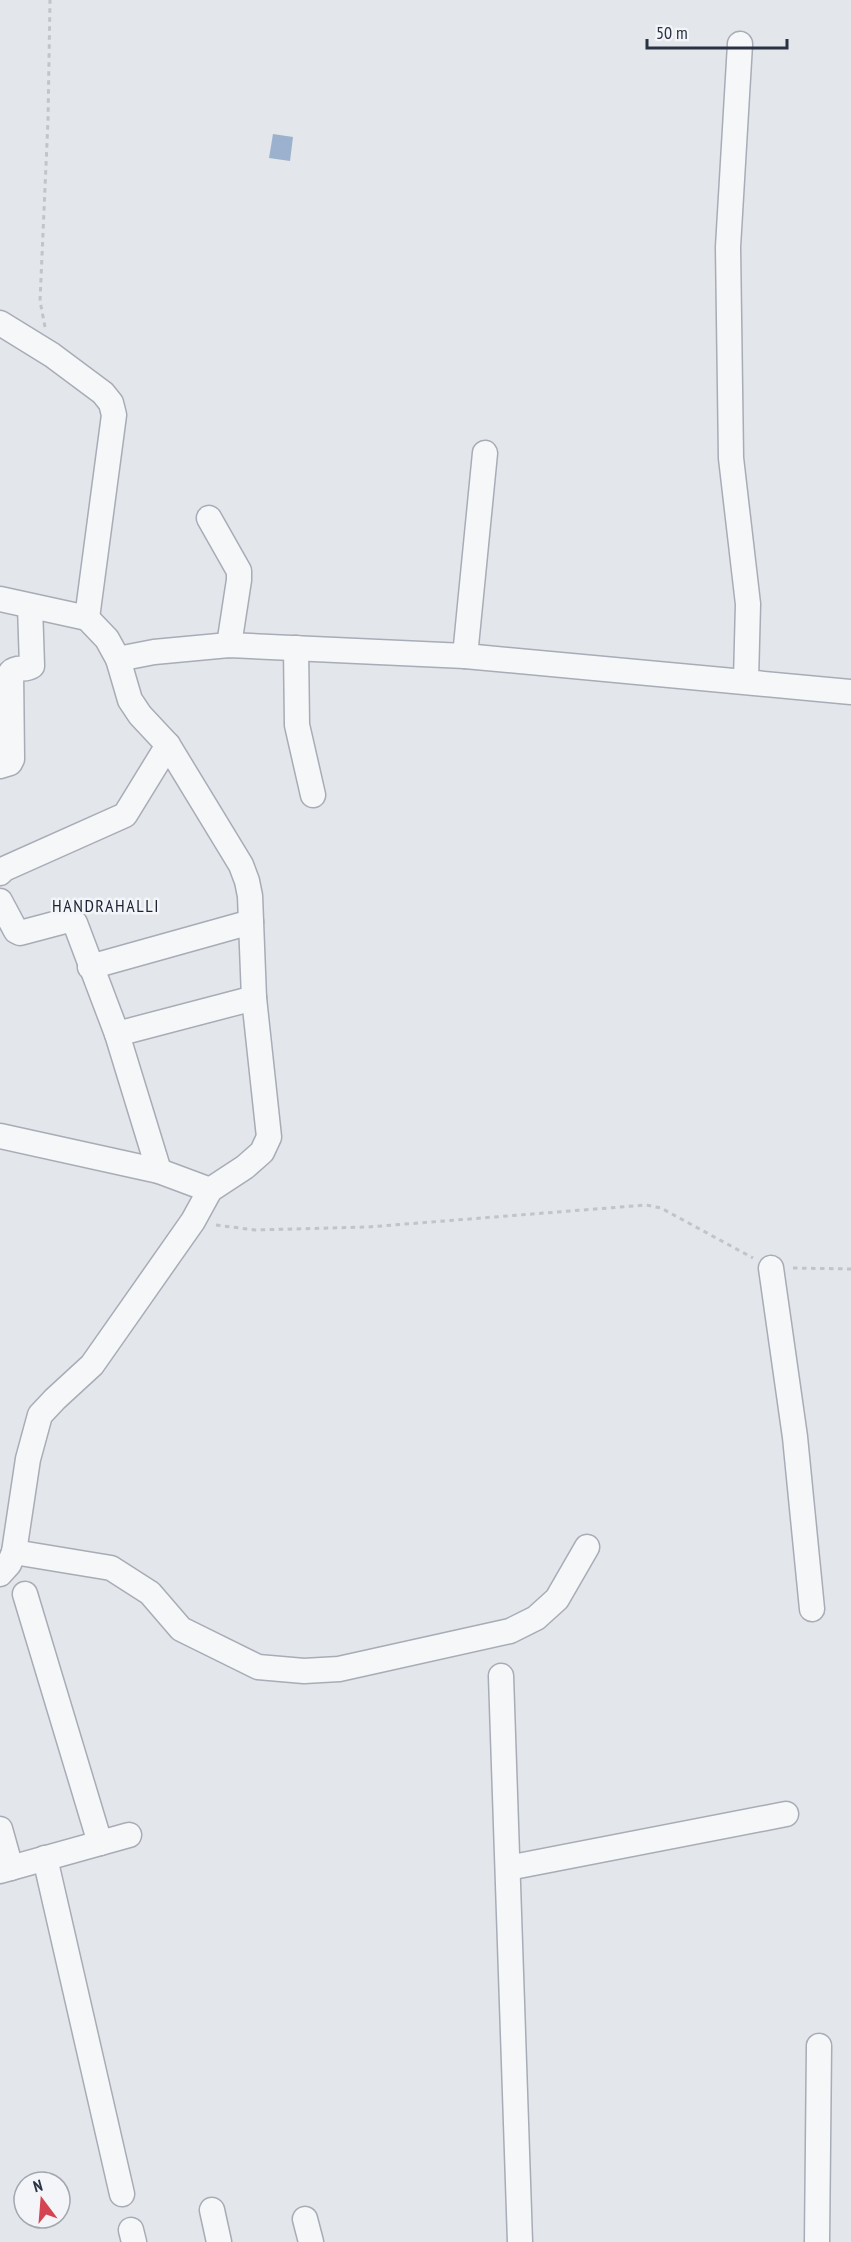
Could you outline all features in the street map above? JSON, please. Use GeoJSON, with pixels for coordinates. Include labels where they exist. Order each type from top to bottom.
{"type":"FeatureCollection","features":[{"type":"Feature","properties":{"kind":"street"},"geometry":{"type":"LineString","coordinates":[[740,44],[728,248],[731,458],[748,604],[746,680]]}},
{"type":"Feature","properties":{"kind":"street"},"geometry":{"type":"LineString","coordinates":[[0,323],[52,355],[104,393],[111,403],[114,415],[87,618]]}},
{"type":"Feature","properties":{"kind":"street"},"geometry":{"type":"LineString","coordinates":[[465,656],[485,453]]}},
{"type":"Feature","properties":{"kind":"street"},"geometry":{"type":"LineString","coordinates":[[209,518],[239,571],[229,645]]}},
{"type":"Feature","properties":{"kind":"street"},"geometry":{"type":"LineString","coordinates":[[0,599],[87,618],[107,639],[118,659],[130,700],[140,716],[168,745],[241,865],[247,881],[254,998],[269,1137],[262,1152],[245,1167],[210,1190],[193,1221],[92,1365],[54,1399],[40,1415],[28,1459],[14,1552],[9,1564],[0,1574]]}},
{"type":"Feature","properties":{"kind":"street"},"geometry":{"type":"LineString","coordinates":[[0,766],[10,763],[12,759],[11,672],[32,666],[30,606]]}},
{"type":"Feature","properties":{"kind":"street"},"geometry":{"type":"LineString","coordinates":[[118,659],[154,652],[229,645],[296,648],[465,656],[746,680],[851,692]]}},
{"type":"Feature","properties":{"kind":"street"},"geometry":{"type":"LineString","coordinates":[[296,648],[297,726],[313,795]]}},
{"type":"Feature","properties":{"kind":"street"},"geometry":{"type":"LineString","coordinates":[[0,873],[4,869],[124,815],[168,745]]}},
{"type":"Feature","properties":{"kind":"street"},"geometry":{"type":"LineString","coordinates":[[0,902],[16,931],[20,933],[69,920],[73,921],[117,1034],[159,1171]]}},
{"type":"Feature","properties":{"kind":"street"},"geometry":{"type":"LineString","coordinates":[[90,967],[251,922]]}},
{"type":"Feature","properties":{"kind":"street"},"geometry":{"type":"LineString","coordinates":[[117,1034],[254,998]]}},
{"type":"Feature","properties":{"kind":"street"},"geometry":{"type":"LineString","coordinates":[[0,1135],[159,1171],[210,1190]]}},
{"type":"Feature","properties":{"kind":"street"},"geometry":{"type":"LineString","coordinates":[[771,1268],[795,1437],[812,1609]]}},
{"type":"Feature","properties":{"kind":"street"},"geometry":{"type":"LineString","coordinates":[[14,1552],[111,1568],[150,1593],[181,1629],[258,1667],[304,1671],[339,1670],[510,1631],[536,1618],[557,1599],[586,1547]]}},
{"type":"Feature","properties":{"kind":"street"},"geometry":{"type":"LineString","coordinates":[[25,1594],[100,1842]]}},
{"type":"Feature","properties":{"kind":"street"},"geometry":{"type":"LineString","coordinates":[[501,1676],[520,2242]]}},
{"type":"Feature","properties":{"kind":"street"},"geometry":{"type":"LineString","coordinates":[[508,1868],[786,1814]]}},
{"type":"Feature","properties":{"kind":"street"},"geometry":{"type":"LineString","coordinates":[[0,1829],[5,1869],[129,1834]]}},
{"type":"Feature","properties":{"kind":"street"},"geometry":{"type":"LineString","coordinates":[[45,1858],[122,2194]]}},
{"type":"Feature","properties":{"kind":"street"},"geometry":{"type":"LineString","coordinates":[[817,2242],[819,2046]]}},
{"type":"Feature","properties":{"kind":"street"},"geometry":{"type":"LineString","coordinates":[[212,2210],[219,2242]]}},
{"type":"Feature","properties":{"kind":"path"},"geometry":{"type":"LineString","coordinates":[[50,0],[48,120],[40,301],[52,355]]}},
{"type":"Feature","properties":{"kind":"path"},"geometry":{"type":"LineString","coordinates":[[193,1221],[255,1230],[368,1227],[646,1205],[661,1208],[771,1268],[851,1269]]}},
{"type":"Feature","properties":{"kind":"water"},"geometry":{"type":"Polygon","coordinates":[[[273,134],[293,137],[290,161],[269,158],[273,134]]]}},
{"type":"Feature","properties":{"kind":"district","name":"HANDRAHALLI"},"geometry":{"type":"Point","coordinates":[106,905]}}]}
